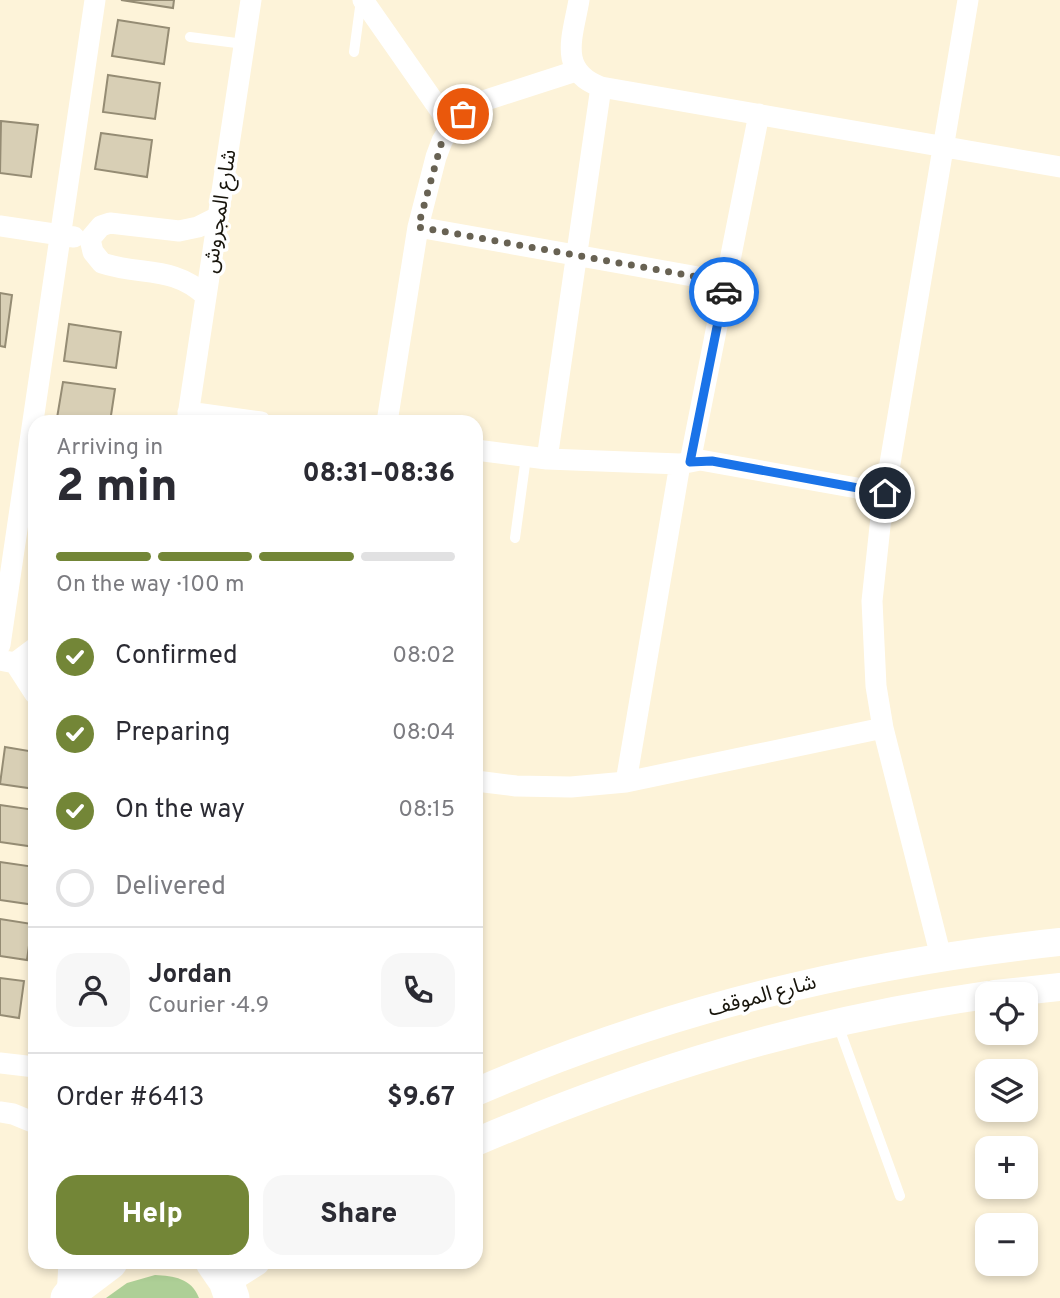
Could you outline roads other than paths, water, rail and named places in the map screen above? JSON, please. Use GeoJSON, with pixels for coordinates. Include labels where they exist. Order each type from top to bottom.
{"type":"FeatureCollection","features":[{"type":"Feature","properties":{"kind":"main road"},"geometry":{"type":"LineString","coordinates":[[68,1298],[77,1287],[101,1269]]}},
{"type":"Feature","properties":{"kind":"street"},"geometry":{"type":"LineString","coordinates":[[34,415],[95,0]]}},
{"type":"Feature","properties":{"kind":"street","name":"شارع المجروش"},"geometry":{"type":"LineString","coordinates":[[188,415],[251,0]]}},
{"type":"Feature","properties":{"kind":"street"},"geometry":{"type":"LineString","coordinates":[[362,0],[451,126]]}},
{"type":"Feature","properties":{"kind":"street"},"geometry":{"type":"LineString","coordinates":[[579,0],[570,57],[576,71],[587,82],[601,87],[1060,167]]}},
{"type":"Feature","properties":{"kind":"street"},"geometry":{"type":"LineString","coordinates":[[941,957],[883,728],[876,686],[872,601],[874,559],[968,0]]}},
{"type":"Feature","properties":{"kind":"street"},"geometry":{"type":"LineString","coordinates":[[388,415],[418,227],[436,158],[451,126],[477,103],[576,71]]}},
{"type":"Feature","properties":{"kind":"street"},"geometry":{"type":"LineString","coordinates":[[536,458],[576,255],[601,87]]}},
{"type":"Feature","properties":{"kind":"street"},"geometry":{"type":"LineString","coordinates":[[626,782],[685,463],[760,114]]}},
{"type":"Feature","properties":{"kind":"street"},"geometry":{"type":"LineString","coordinates":[[90,239],[101,226],[110,223],[185,231],[218,217]]}},
{"type":"Feature","properties":{"kind":"street"},"geometry":{"type":"LineString","coordinates":[[0,226],[90,239]]}},
{"type":"Feature","properties":{"kind":"street"},"geometry":{"type":"LineString","coordinates":[[418,227],[726,282]]}},
{"type":"Feature","properties":{"kind":"street"},"geometry":{"type":"LineString","coordinates":[[90,239],[93,252],[102,262],[177,277],[192,284],[206,296]]}},
{"type":"Feature","properties":{"kind":"street"},"geometry":{"type":"LineString","coordinates":[[483,451],[536,458],[685,463],[712,461],[885,493]]}},
{"type":"Feature","properties":{"kind":"street"},"geometry":{"type":"LineString","coordinates":[[0,645],[28,457]]}},
{"type":"Feature","properties":{"kind":"street"},"geometry":{"type":"LineString","coordinates":[[28,652],[8,662],[28,686]]}},
{"type":"Feature","properties":{"kind":"street"},"geometry":{"type":"LineString","coordinates":[[483,782],[516,786],[571,787],[626,782],[883,728]]}},
{"type":"Feature","properties":{"kind":"street","name":"شارع الموقف"},"geometry":{"type":"LineString","coordinates":[[483,1089],[584,1049],[720,1005],[813,981],[941,957],[1060,942]]}},
{"type":"Feature","properties":{"kind":"street"},"geometry":{"type":"LineString","coordinates":[[1038,989],[1060,987]]}},
{"type":"Feature","properties":{"kind":"street","name":"شارع الموقف"},"geometry":{"type":"LineString","coordinates":[[483,1139],[587,1096],[733,1048],[837,1022],[975,997]]}},
{"type":"Feature","properties":{"kind":"street"},"geometry":{"type":"LineString","coordinates":[[0,1063],[28,1065]]}},
{"type":"Feature","properties":{"kind":"street"},"geometry":{"type":"LineString","coordinates":[[0,1112],[28,1121]]}},
{"type":"Feature","properties":{"kind":"street"},"geometry":{"type":"LineString","coordinates":[[68,1298],[69,1269]]}},
{"type":"Feature","properties":{"kind":"street"},"geometry":{"type":"LineString","coordinates":[[224,1280],[244,1269]]}},
{"type":"Feature","properties":{"kind":"lane"},"geometry":{"type":"LineString","coordinates":[[354,52],[362,0]]}},
{"type":"Feature","properties":{"kind":"lane"},"geometry":{"type":"LineString","coordinates":[[190,37],[244,44]]}},
{"type":"Feature","properties":{"kind":"lane"},"geometry":{"type":"LineString","coordinates":[[515,538],[536,458]]}},
{"type":"Feature","properties":{"kind":"lane"},"geometry":{"type":"LineString","coordinates":[[837,1022],[900,1196]]}}]}
